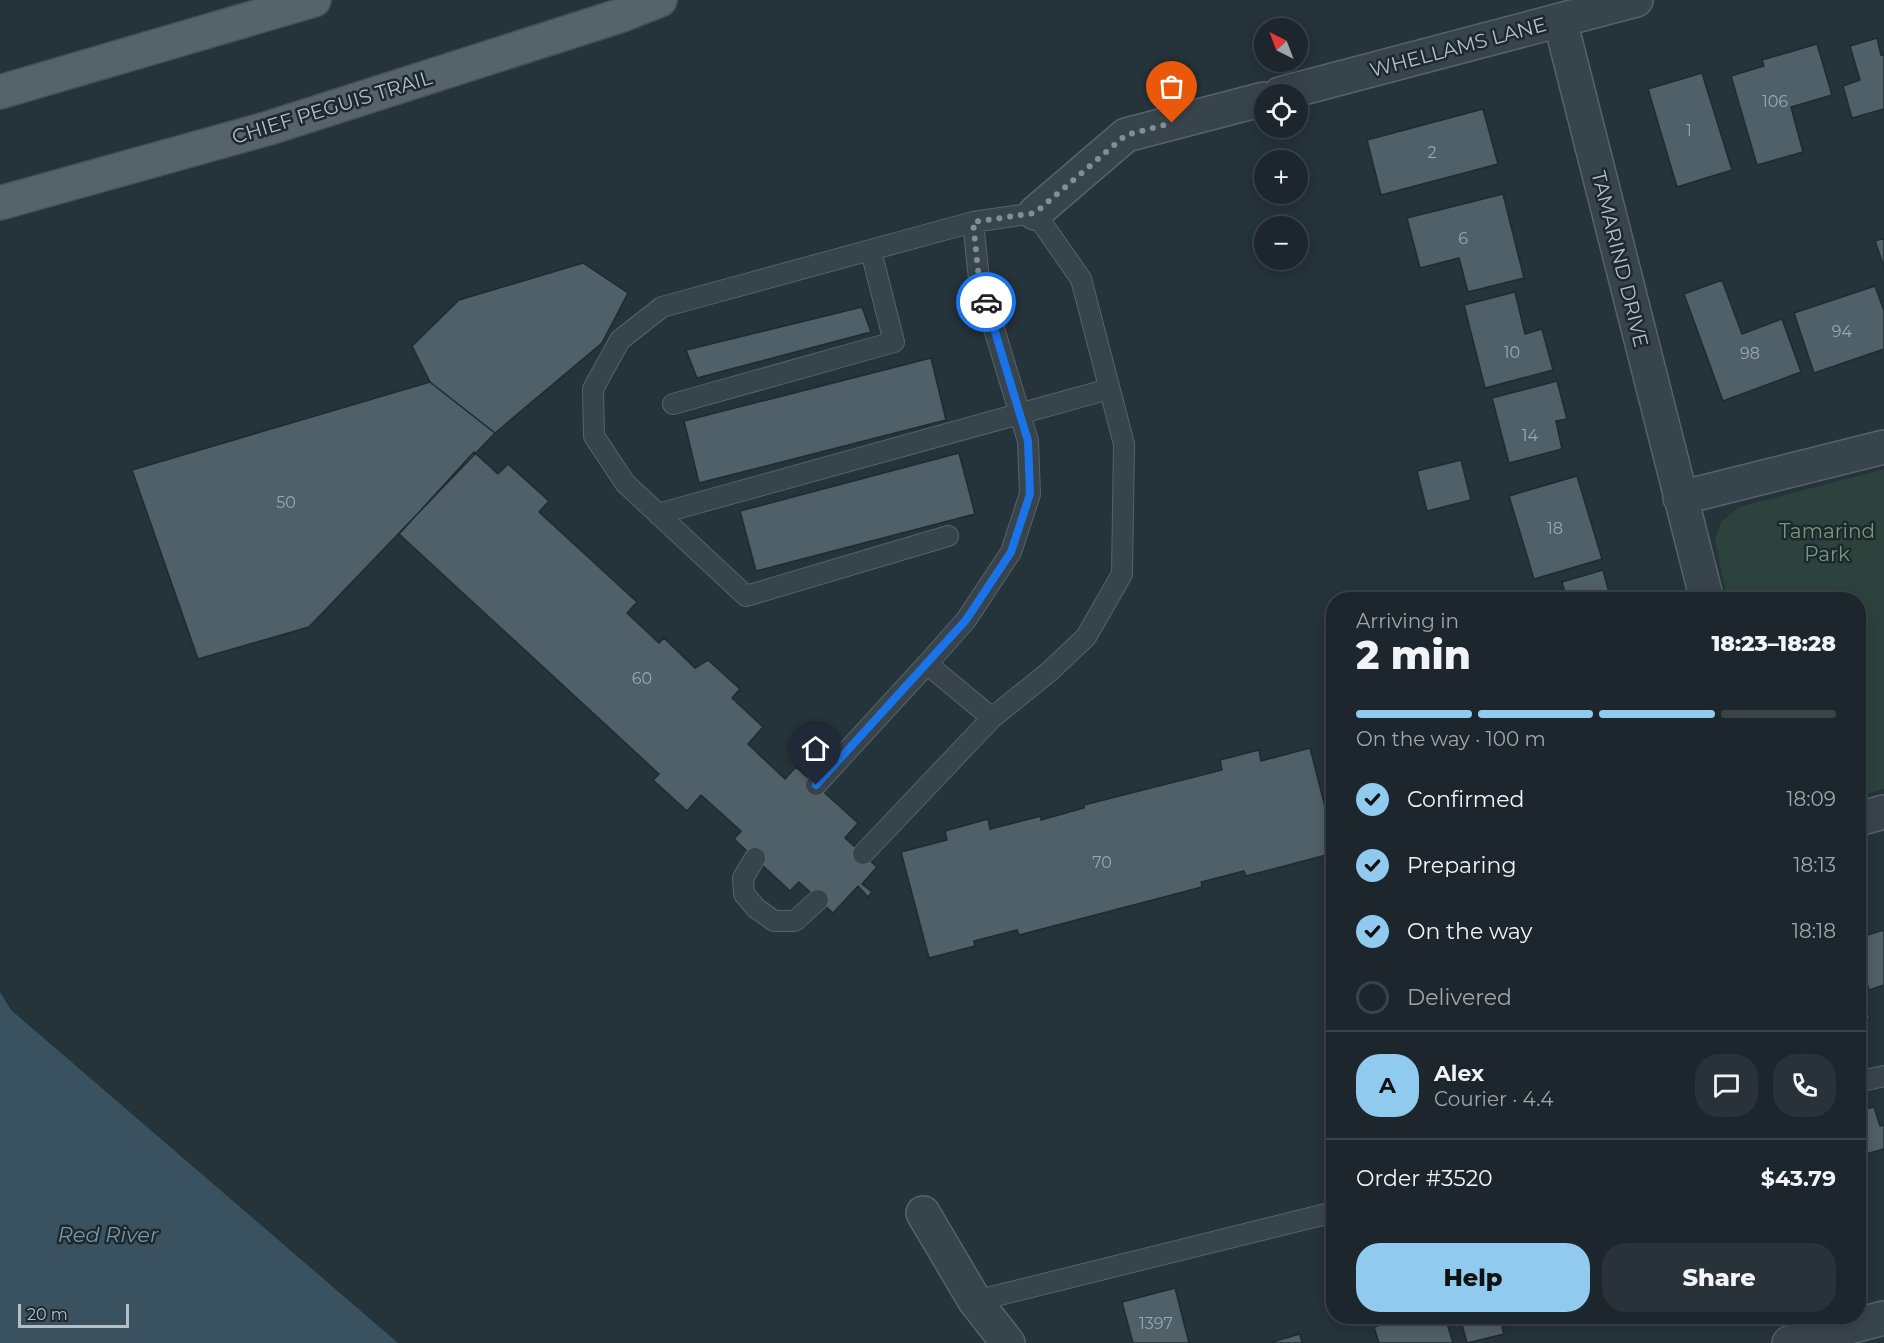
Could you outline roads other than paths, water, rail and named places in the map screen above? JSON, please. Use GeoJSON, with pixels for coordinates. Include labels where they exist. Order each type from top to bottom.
{"type":"FeatureCollection","features":[{"type":"Feature","properties":{"kind":"main road"},"geometry":{"type":"LineString","coordinates":[[0,92],[314,0]]}},
{"type":"Feature","properties":{"kind":"main road","name":"CHIEF PEGUIS TRAIL"},"geometry":{"type":"LineString","coordinates":[[0,203],[291,121],[600,22],[660,0]]}},
{"type":"Feature","properties":{"kind":"street","name":"WHELLAMS LANE"},"geometry":{"type":"LineString","coordinates":[[1308,86],[1558,10],[1636,0]]}},
{"type":"Feature","properties":{"kind":"street","name":"TAMARIND DRIVE"},"geometry":{"type":"LineString","coordinates":[[1558,10],[1705,592]]}},
{"type":"Feature","properties":{"kind":"street"},"geometry":{"type":"LineString","coordinates":[[1035,213],[1126,135],[1254,102]]}},
{"type":"Feature","properties":{"kind":"street"},"geometry":{"type":"LineString","coordinates":[[1680,498],[1884,447]]}},
{"type":"Feature","properties":{"kind":"street"},"geometry":{"type":"LineString","coordinates":[[1866,817],[1884,812]]}},
{"type":"Feature","properties":{"kind":"street"},"geometry":{"type":"LineString","coordinates":[[923,1213],[975,1301],[1008,1343]]}},
{"type":"Feature","properties":{"kind":"street"},"geometry":{"type":"LineString","coordinates":[[1866,1323],[1884,1318]]}},
{"type":"Feature","properties":{"kind":"street"},"geometry":{"type":"LineString","coordinates":[[1789,1343],[1861,1324]]}},
{"type":"Feature","properties":{"kind":"lane"},"geometry":{"type":"LineString","coordinates":[[863,854],[992,718],[1050,671],[1086,637],[1122,574],[1124,444],[1080,279],[1035,213],[973,222],[662,307],[620,340],[592,389],[594,436],[625,483],[746,596],[948,536]]}},
{"type":"Feature","properties":{"kind":"lane"},"geometry":{"type":"LineString","coordinates":[[816,785],[966,620],[1011,552],[1030,494],[1028,441],[979,279],[973,222]]}},
{"type":"Feature","properties":{"kind":"lane"},"geometry":{"type":"LineString","coordinates":[[673,404],[894,342],[872,251]]}},
{"type":"Feature","properties":{"kind":"lane"},"geometry":{"type":"LineString","coordinates":[[658,514],[1109,389]]}},
{"type":"Feature","properties":{"kind":"lane"},"geometry":{"type":"LineString","coordinates":[[927,664],[992,718]]}},
{"type":"Feature","properties":{"kind":"lane"},"geometry":{"type":"LineString","coordinates":[[755,858],[742,878],[744,894],[756,908],[774,921],[795,921],[818,900]]}},
{"type":"Feature","properties":{"kind":"lane"},"geometry":{"type":"LineString","coordinates":[[1866,1080],[1884,1076]]}},
{"type":"Feature","properties":{"kind":"lane"},"geometry":{"type":"LineString","coordinates":[[975,1301],[1326,1214]]}},
{"type":"Feature","properties":{"kind":"water","name":"Red River"},"geometry":{"type":"Polygon","coordinates":[[[0,992],[11,1010],[398,1343],[0,1343],[0,992]]]}},
{"type":"Feature","properties":{"kind":"park label","name":"Tamarind Park"},"geometry":{"type":"Point","coordinates":[1827,542]}}]}
